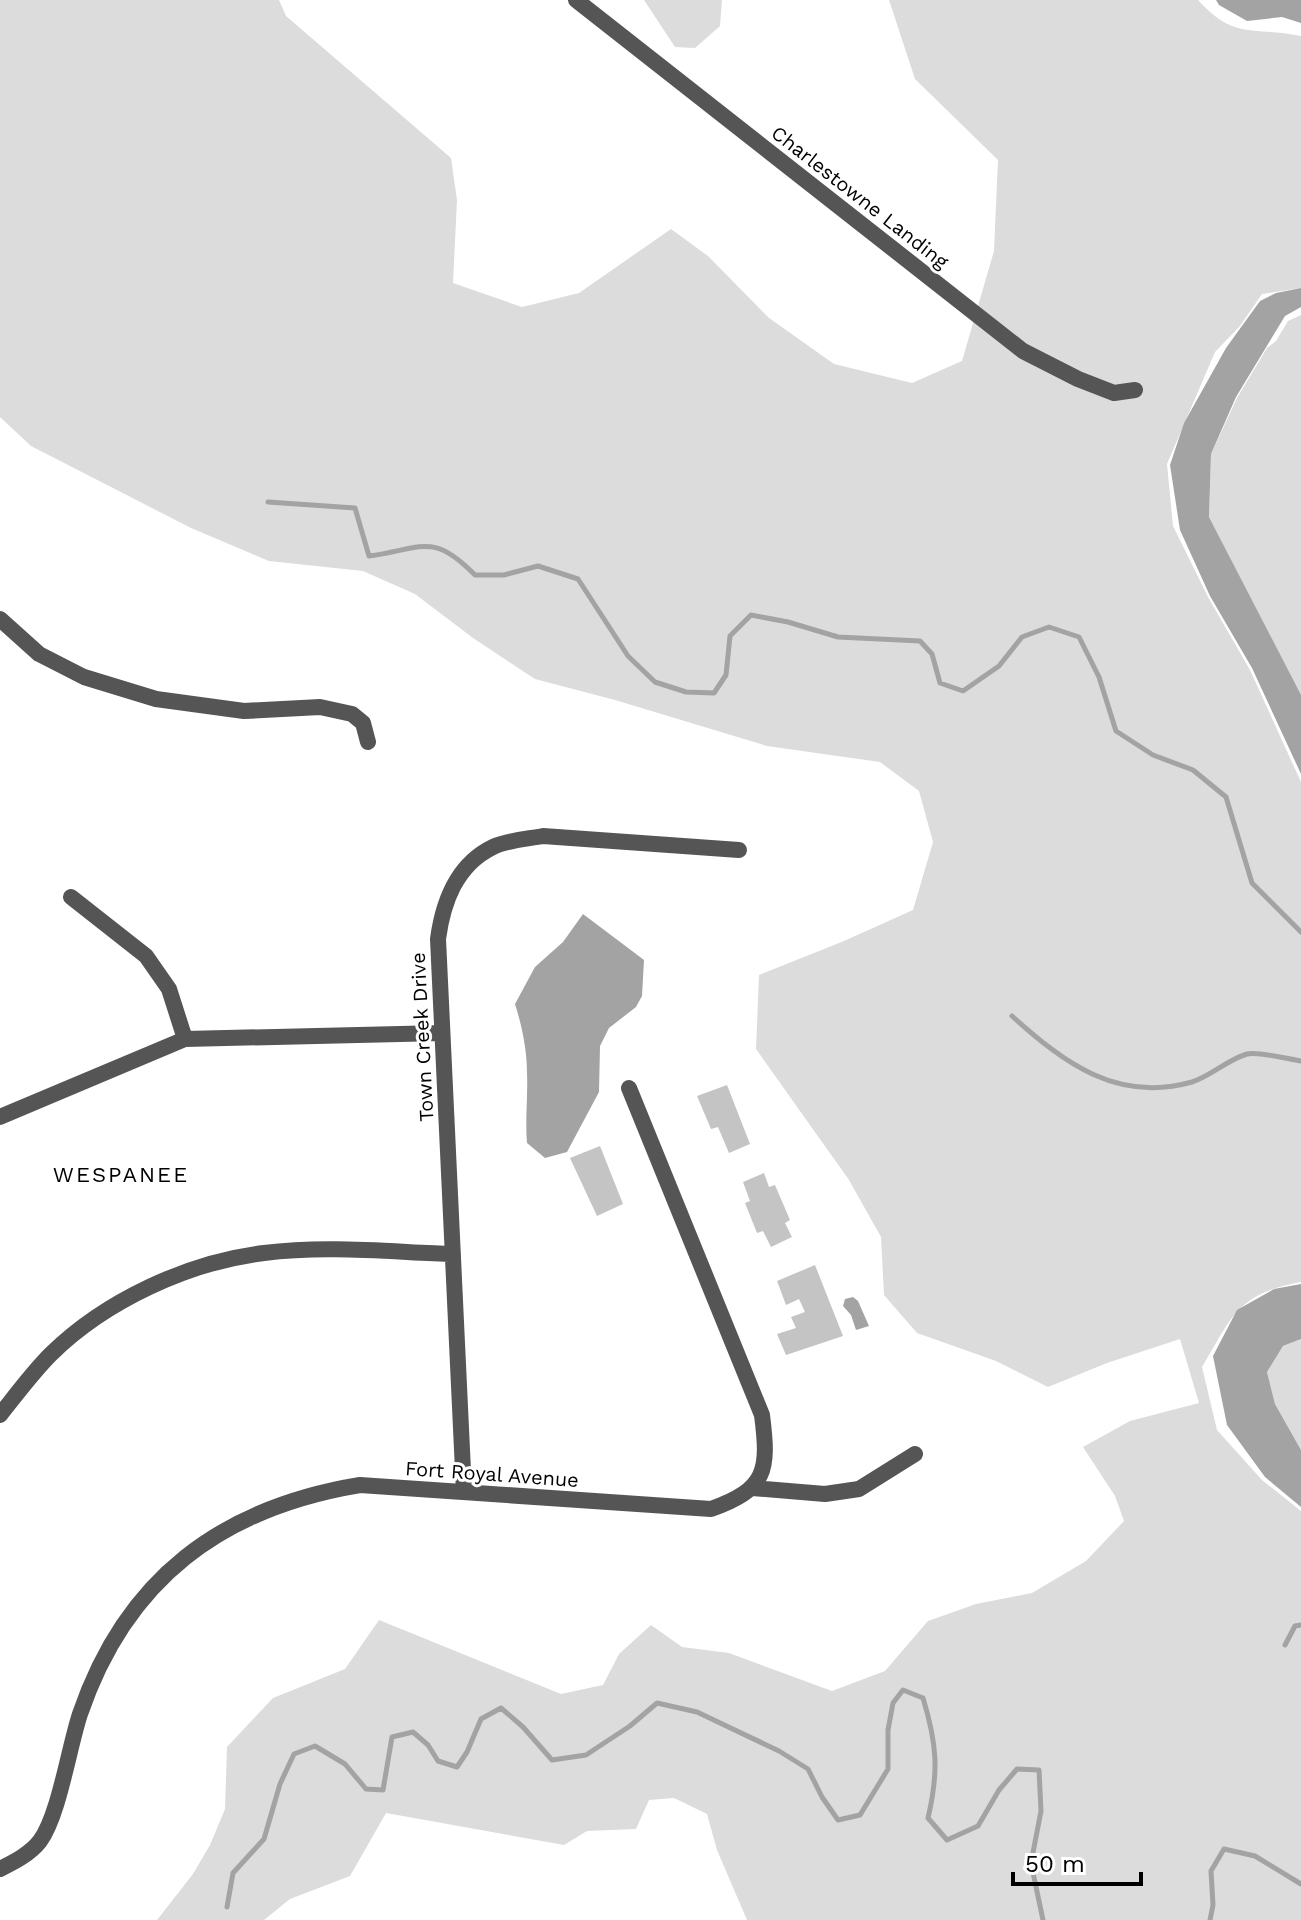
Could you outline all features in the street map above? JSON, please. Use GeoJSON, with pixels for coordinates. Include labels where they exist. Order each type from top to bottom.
{"type":"FeatureCollection","features":[{"type":"Feature","properties":{"kind":"street","name":"Charlestowne Landing"},"geometry":{"type":"LineString","coordinates":[[576,0],[1023,351],[1114,393],[1135,390]]}},
{"type":"Feature","properties":{"kind":"street"},"geometry":{"type":"LineString","coordinates":[[0,619],[39,654],[84,677],[156,699],[244,711],[320,707],[352,714],[363,723],[368,742]]}},
{"type":"Feature","properties":{"kind":"street","name":"Town Creek Drive"},"geometry":{"type":"LineString","coordinates":[[464,1492],[438,939],[442,909],[453,884],[473,861],[493,847],[543,836],[739,850]]}},
{"type":"Feature","properties":{"kind":"street"},"geometry":{"type":"LineString","coordinates":[[71,897],[146,956],[169,989],[185,1039]]}},
{"type":"Feature","properties":{"kind":"street"},"geometry":{"type":"LineString","coordinates":[[0,1117],[185,1039],[442,1033]]}},
{"type":"Feature","properties":{"kind":"street"},"geometry":{"type":"LineString","coordinates":[[629,1088],[762,1415],[766,1449],[763,1473],[752,1488]]}},
{"type":"Feature","properties":{"kind":"street"},"geometry":{"type":"LineString","coordinates":[[0,1415],[52,1354],[98,1317],[148,1289],[200,1267],[262,1253],[308,1249],[453,1254]]}},
{"type":"Feature","properties":{"kind":"street"},"geometry":{"type":"LineString","coordinates":[[752,1488],[825,1494],[859,1489],[915,1454]]}},
{"type":"Feature","properties":{"kind":"street","name":"Fort Royal Avenue"},"geometry":{"type":"LineString","coordinates":[[0,1869],[22,1858],[40,1841],[53,1812],[81,1713],[107,1653],[139,1603],[180,1559],[229,1527],[319,1492],[360,1485],[711,1509],[752,1488]]}},
{"type":"Feature","properties":{"kind":"shaded area"},"geometry":{"type":"Polygon","coordinates":[[[0,0],[279,0],[286,16],[451,158],[457,200],[453,283],[522,307],[579,293],[671,229],[708,256],[769,318],[834,364],[912,383],[962,361],[994,251],[998,160],[915,79],[889,0],[1198,0],[1223,22],[1234,27],[1301,36],[1301,288],[1262,294],[1240,326],[1215,352],[1167,464],[1173,526],[1208,597],[1250,670],[1301,782],[1301,1282],[1250,1300],[1230,1320],[1202,1367],[1217,1430],[1262,1480],[1301,1511],[1301,1920],[747,1920],[717,1850],[707,1814],[674,1798],[649,1800],[636,1829],[587,1831],[564,1845],[386,1813],[350,1876],[290,1899],[264,1920],[157,1920],[193,1874],[210,1845],[225,1809],[227,1747],[273,1698],[345,1669],[379,1620],[561,1694],[603,1685],[619,1654],[651,1625],[682,1647],[729,1653],[832,1691],[885,1671],[928,1621],[976,1604],[1032,1593],[1086,1561],[1124,1521],[1115,1496],[1083,1447],[1130,1421],[1199,1403],[1180,1339],[1048,1387],[996,1361],[917,1333],[884,1295],[881,1237],[849,1180],[756,1049],[759,975],[913,910],[933,842],[919,791],[880,762],[767,746],[535,679],[415,594],[363,571],[269,561],[191,528],[31,446],[0,417],[0,0]]]}},
{"type":"Feature","properties":{"kind":"shaded area"},"geometry":{"type":"Polygon","coordinates":[[[644,0],[722,0],[720,26],[695,48],[675,47],[644,0]]]}},
{"type":"Feature","properties":{"kind":"shaded area"},"geometry":{"type":"Polygon","coordinates":[[[1216,0],[1301,0],[1301,23],[1282,17],[1247,21],[1219,5],[1216,0]]]}},
{"type":"Feature","properties":{"kind":"shaded area"},"geometry":{"type":"Polygon","coordinates":[[[1301,288],[1301,307],[1285,316],[1236,397],[1211,454],[1209,517],[1301,695],[1301,774],[1252,668],[1210,596],[1180,530],[1170,465],[1184,423],[1226,348],[1260,301],[1276,293],[1301,288]]]}},
{"type":"Feature","properties":{"kind":"shaded area"},"geometry":{"type":"Polygon","coordinates":[[[1301,315],[1301,698],[1209,517],[1211,454],[1237,398],[1267,348],[1276,341],[1288,321],[1301,315]]]}},
{"type":"Feature","properties":{"kind":"shaded area"},"geometry":{"type":"Polygon","coordinates":[[[583,914],[644,960],[642,996],[636,1007],[609,1028],[600,1046],[599,1092],[567,1152],[545,1158],[527,1143],[526,1056],[515,1004],[535,967],[563,942],[583,914]]]}},
{"type":"Feature","properties":{"kind":"shaded area"},"geometry":{"type":"Polygon","coordinates":[[[1301,1284],[1301,1339],[1283,1346],[1267,1372],[1275,1404],[1301,1450],[1301,1507],[1265,1477],[1227,1425],[1213,1356],[1237,1310],[1274,1289],[1301,1284]]]}},
{"type":"Feature","properties":{"kind":"shaded area"},"geometry":{"type":"Polygon","coordinates":[[[853,1297],[858,1301],[869,1326],[856,1330],[851,1315],[843,1306],[845,1299],[853,1297]]]}},
{"type":"Feature","properties":{"kind":"shaded area"},"geometry":{"type":"Polygon","coordinates":[[[1301,1339],[1301,1450],[1275,1404],[1267,1372],[1283,1346],[1301,1339]]]}},
{"type":"Feature","properties":{"kind":"building"},"geometry":{"type":"Polygon","coordinates":[[[727,1085],[750,1144],[729,1153],[718,1127],[711,1129],[697,1096],[727,1085]]]}},
{"type":"Feature","properties":{"kind":"building"},"geometry":{"type":"Polygon","coordinates":[[[600,1146],[623,1204],[597,1216],[570,1158],[600,1146]]]}},
{"type":"Feature","properties":{"kind":"building"},"geometry":{"type":"Polygon","coordinates":[[[764,1173],[769,1187],[775,1185],[790,1220],[785,1223],[792,1237],[771,1247],[763,1231],[757,1233],[745,1203],[750,1201],[743,1182],[764,1173]]]}},
{"type":"Feature","properties":{"kind":"building"},"geometry":{"type":"Polygon","coordinates":[[[815,1265],[843,1336],[786,1355],[777,1334],[796,1328],[791,1317],[805,1312],[799,1299],[786,1305],[777,1281],[815,1265]]]}},
{"type":"Feature","properties":{"kind":"waterway"},"geometry":{"type":"LineString","coordinates":[[268,502],[355,508],[369,556],[426,546],[448,552],[475,575],[504,575],[538,566],[578,579],[628,656],[655,682],[686,692],[714,693],[726,675],[730,636],[751,615],[838,637],[920,641],[932,654],[940,683],[963,691],[999,666],[1022,637],[1049,627],[1079,637],[1099,677],[1116,731],[1153,755],[1193,770],[1226,797],[1252,883],[1301,932]]}},
{"type":"Feature","properties":{"kind":"waterway"},"geometry":{"type":"LineString","coordinates":[[1012,1016],[1072,1063],[1116,1083],[1140,1087],[1192,1082],[1252,1053],[1301,1061]]}},
{"type":"Feature","properties":{"kind":"waterway"},"geometry":{"type":"LineString","coordinates":[[1285,1645],[1295,1626],[1301,1625]]}},
{"type":"Feature","properties":{"kind":"waterway"},"geometry":{"type":"LineString","coordinates":[[227,1907],[233,1873],[264,1839],[280,1784],[294,1754],[315,1746],[345,1764],[366,1789],[383,1790],[392,1737],[413,1732],[428,1745],[438,1761],[457,1767],[481,1719],[501,1708],[523,1727],[552,1760],[586,1755],[630,1726],[657,1703],[697,1712],[779,1751],[808,1769],[838,1820],[860,1815],[888,1769],[888,1730],[893,1703],[903,1690],[923,1698],[935,1758],[928,1818],[947,1840],[978,1826],[999,1790],[1017,1769],[1039,1770],[1041,1811],[1031,1863],[1043,1920]]}},
{"type":"Feature","properties":{"kind":"waterway"},"geometry":{"type":"LineString","coordinates":[[1210,1920],[1213,1905],[1211,1871],[1224,1849],[1255,1856],[1301,1884]]}},
{"type":"Feature","properties":{"kind":"district","name":"WESPANEE"},"geometry":{"type":"Point","coordinates":[121,1174]}}]}
